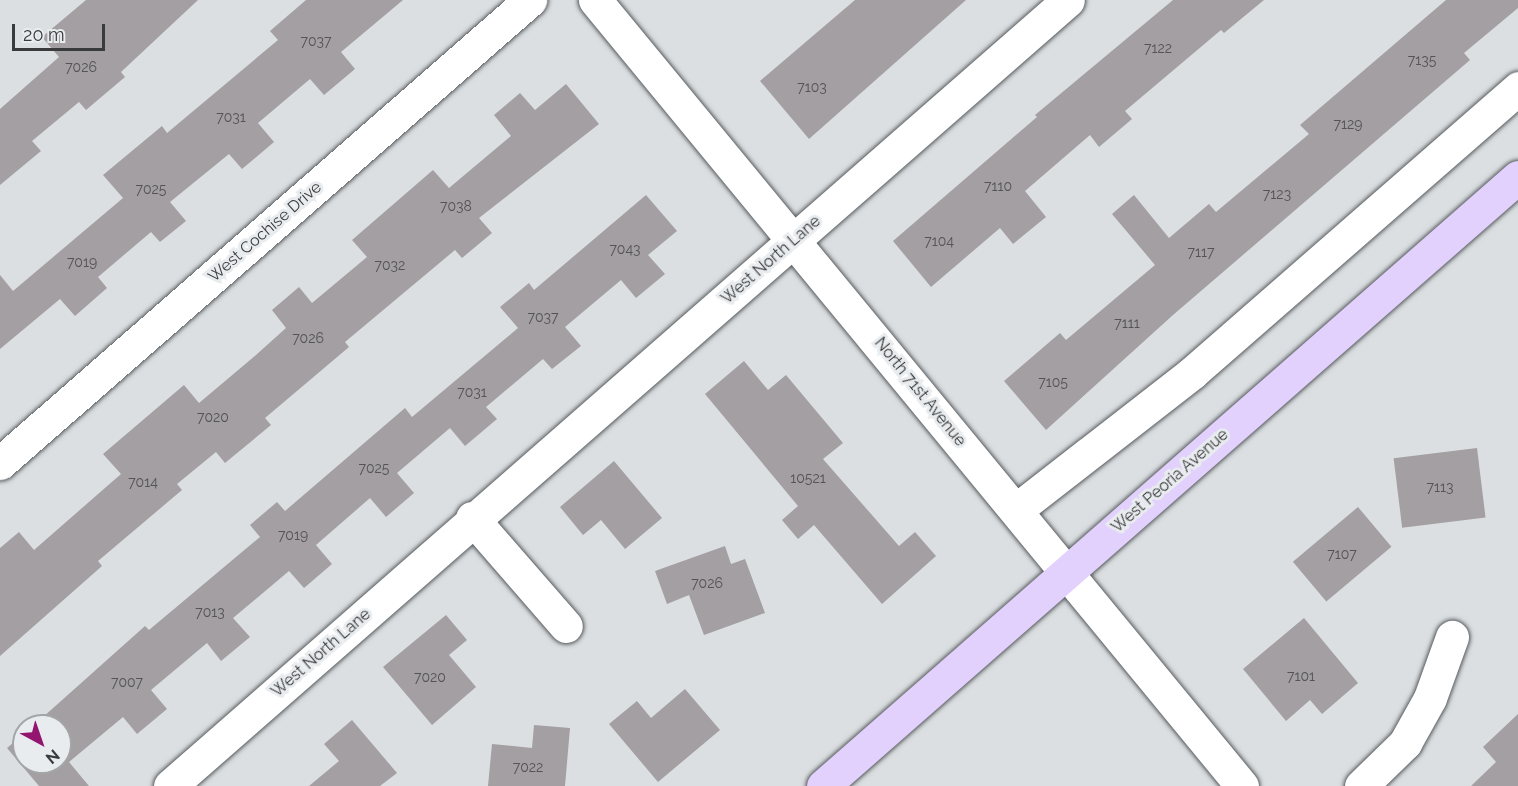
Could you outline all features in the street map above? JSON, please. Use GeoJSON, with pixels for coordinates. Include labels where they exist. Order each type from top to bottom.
{"type":"FeatureCollection","features":[{"type":"Feature","properties":{"kind":"main road","name":"West Peoria Avenue"},"geometry":{"type":"LineString","coordinates":[[823,786],[1518,177]]}},
{"type":"Feature","properties":{"kind":"street","name":"West Cochise Drive"},"geometry":{"type":"LineString","coordinates":[[0,463],[530,0]]}},
{"type":"Feature","properties":{"kind":"street","name":"North 71st Avenue"},"geometry":{"type":"LineString","coordinates":[[595,0],[795,239],[1242,786]]}},
{"type":"Feature","properties":{"kind":"street","name":"West North Lane"},"geometry":{"type":"LineString","coordinates":[[170,786],[472,518],[1068,0]]}},
{"type":"Feature","properties":{"kind":"street"},"geometry":{"type":"LineString","coordinates":[[1016,510],[1193,372],[1518,88]]}},
{"type":"Feature","properties":{"kind":"street"},"geometry":{"type":"LineString","coordinates":[[472,518],[566,626]]}},
{"type":"Feature","properties":{"kind":"street"},"geometry":{"type":"LineString","coordinates":[[1361,786],[1406,743],[1430,698],[1452,637]]}},
{"type":"Feature","properties":{"kind":"building"},"geometry":{"type":"Polygon","coordinates":[[[86,0],[198,0],[121,72],[125,77],[86,110],[79,102],[32,141],[41,151],[0,185],[0,109],[59,57],[42,37],[86,0]]]}},
{"type":"Feature","properties":{"kind":"building"},"geometry":{"type":"Polygon","coordinates":[[[306,0],[403,0],[341,52],[355,69],[324,95],[310,79],[258,123],[274,142],[242,169],[229,154],[170,202],[186,221],[160,242],[151,232],[98,277],[107,288],[75,316],[60,299],[0,349],[0,275],[13,291],[123,198],[103,175],[162,126],[167,133],[278,40],[270,31],[306,0]]]}},
{"type":"Feature","properties":{"kind":"building"},"geometry":{"type":"Polygon","coordinates":[[[855,0],[966,0],[809,139],[760,81],[855,0]]]}},
{"type":"Feature","properties":{"kind":"building"},"geometry":{"type":"Polygon","coordinates":[[[1173,0],[1264,0],[1224,33],[1221,30],[1125,111],[1132,119],[1099,147],[1090,135],[1025,191],[1046,217],[1013,244],[1000,228],[931,287],[893,241],[1037,117],[1035,115],[1173,0]]]}},
{"type":"Feature","properties":{"kind":"building"},"geometry":{"type":"Polygon","coordinates":[[[1446,0],[1518,0],[1518,8],[1464,53],[1470,60],[1173,315],[1046,430],[1004,381],[1060,333],[1066,340],[1155,265],[1112,214],[1134,195],[1169,238],[1209,204],[1216,212],[1309,134],[1300,125],[1446,0]]]}},
{"type":"Feature","properties":{"kind":"building"},"geometry":{"type":"Polygon","coordinates":[[[566,84],[599,124],[479,218],[492,233],[462,258],[455,250],[345,342],[349,347],[265,418],[271,425],[225,463],[216,452],[177,484],[182,490],[98,561],[102,566],[0,656],[0,548],[19,532],[34,550],[121,474],[103,454],[184,385],[199,403],[256,355],[286,328],[272,310],[299,287],[312,303],[367,257],[352,240],[433,170],[449,188],[511,136],[494,115],[520,93],[535,110],[566,84]]]}},
{"type":"Feature","properties":{"kind":"building"},"geometry":{"type":"Polygon","coordinates":[[[646,195],[677,231],[648,255],[665,274],[636,298],[621,280],[565,327],[581,346],[552,369],[543,359],[486,407],[497,419],[465,446],[450,428],[397,473],[414,493],[386,517],[370,498],[316,545],[332,564],[304,588],[289,571],[233,618],[250,637],[221,661],[207,643],[151,690],[167,709],[137,734],[123,717],[72,760],[72,714],[46,714],[145,626],[149,630],[260,537],[250,525],[277,502],[285,511],[405,408],[412,417],[518,328],[500,307],[529,283],[534,290],[646,195]]]}},
{"type":"Feature","properties":{"kind":"building"},"geometry":{"type":"Polygon","coordinates":[[[744,361],[768,390],[786,375],[843,443],[823,459],[899,546],[915,532],[936,556],[882,604],[814,525],[798,539],[782,520],[798,506],[705,394],[744,361]]]}},
{"type":"Feature","properties":{"kind":"building"},"geometry":{"type":"Polygon","coordinates":[[[1477,448],[1486,517],[1402,528],[1394,458],[1477,448]]]}},
{"type":"Feature","properties":{"kind":"building"},"geometry":{"type":"Polygon","coordinates":[[[614,461],[662,518],[625,549],[601,520],[583,535],[560,507],[614,461]]]}},
{"type":"Feature","properties":{"kind":"building"},"geometry":{"type":"Polygon","coordinates":[[[1358,507],[1391,547],[1326,601],[1293,562],[1358,507]]]}},
{"type":"Feature","properties":{"kind":"building"},"geometry":{"type":"Polygon","coordinates":[[[725,546],[731,564],[745,559],[765,613],[704,635],[689,595],[667,604],[655,571],[725,546]]]}},
{"type":"Feature","properties":{"kind":"building"},"geometry":{"type":"Polygon","coordinates":[[[446,615],[467,640],[449,655],[476,687],[432,725],[383,667],[446,615]]]}},
{"type":"Feature","properties":{"kind":"building"},"geometry":{"type":"Polygon","coordinates":[[[1304,618],[1358,683],[1322,714],[1310,700],[1286,721],[1243,669],[1304,618]]]}},
{"type":"Feature","properties":{"kind":"building"},"geometry":{"type":"Polygon","coordinates":[[[685,689],[720,730],[658,782],[609,724],[637,701],[651,718],[685,689]]]}},
{"type":"Feature","properties":{"kind":"building"},"geometry":{"type":"Polygon","coordinates":[[[1518,714],[1518,786],[1471,786],[1496,762],[1483,747],[1518,714]]]}},
{"type":"Feature","properties":{"kind":"building"},"geometry":{"type":"Polygon","coordinates":[[[352,720],[397,773],[380,786],[309,786],[339,761],[324,744],[352,720]]]}},
{"type":"Feature","properties":{"kind":"building"},"geometry":{"type":"Polygon","coordinates":[[[534,725],[570,728],[565,786],[488,786],[492,744],[532,748],[534,725]]]}},
{"type":"Feature","properties":{"kind":"building"},"geometry":{"type":"Polygon","coordinates":[[[12,744],[12,754],[7,748],[12,744]]]}},
{"type":"Feature","properties":{"kind":"building"},"geometry":{"type":"Polygon","coordinates":[[[72,766],[89,786],[39,786],[29,774],[72,774],[72,766]]]}}]}
